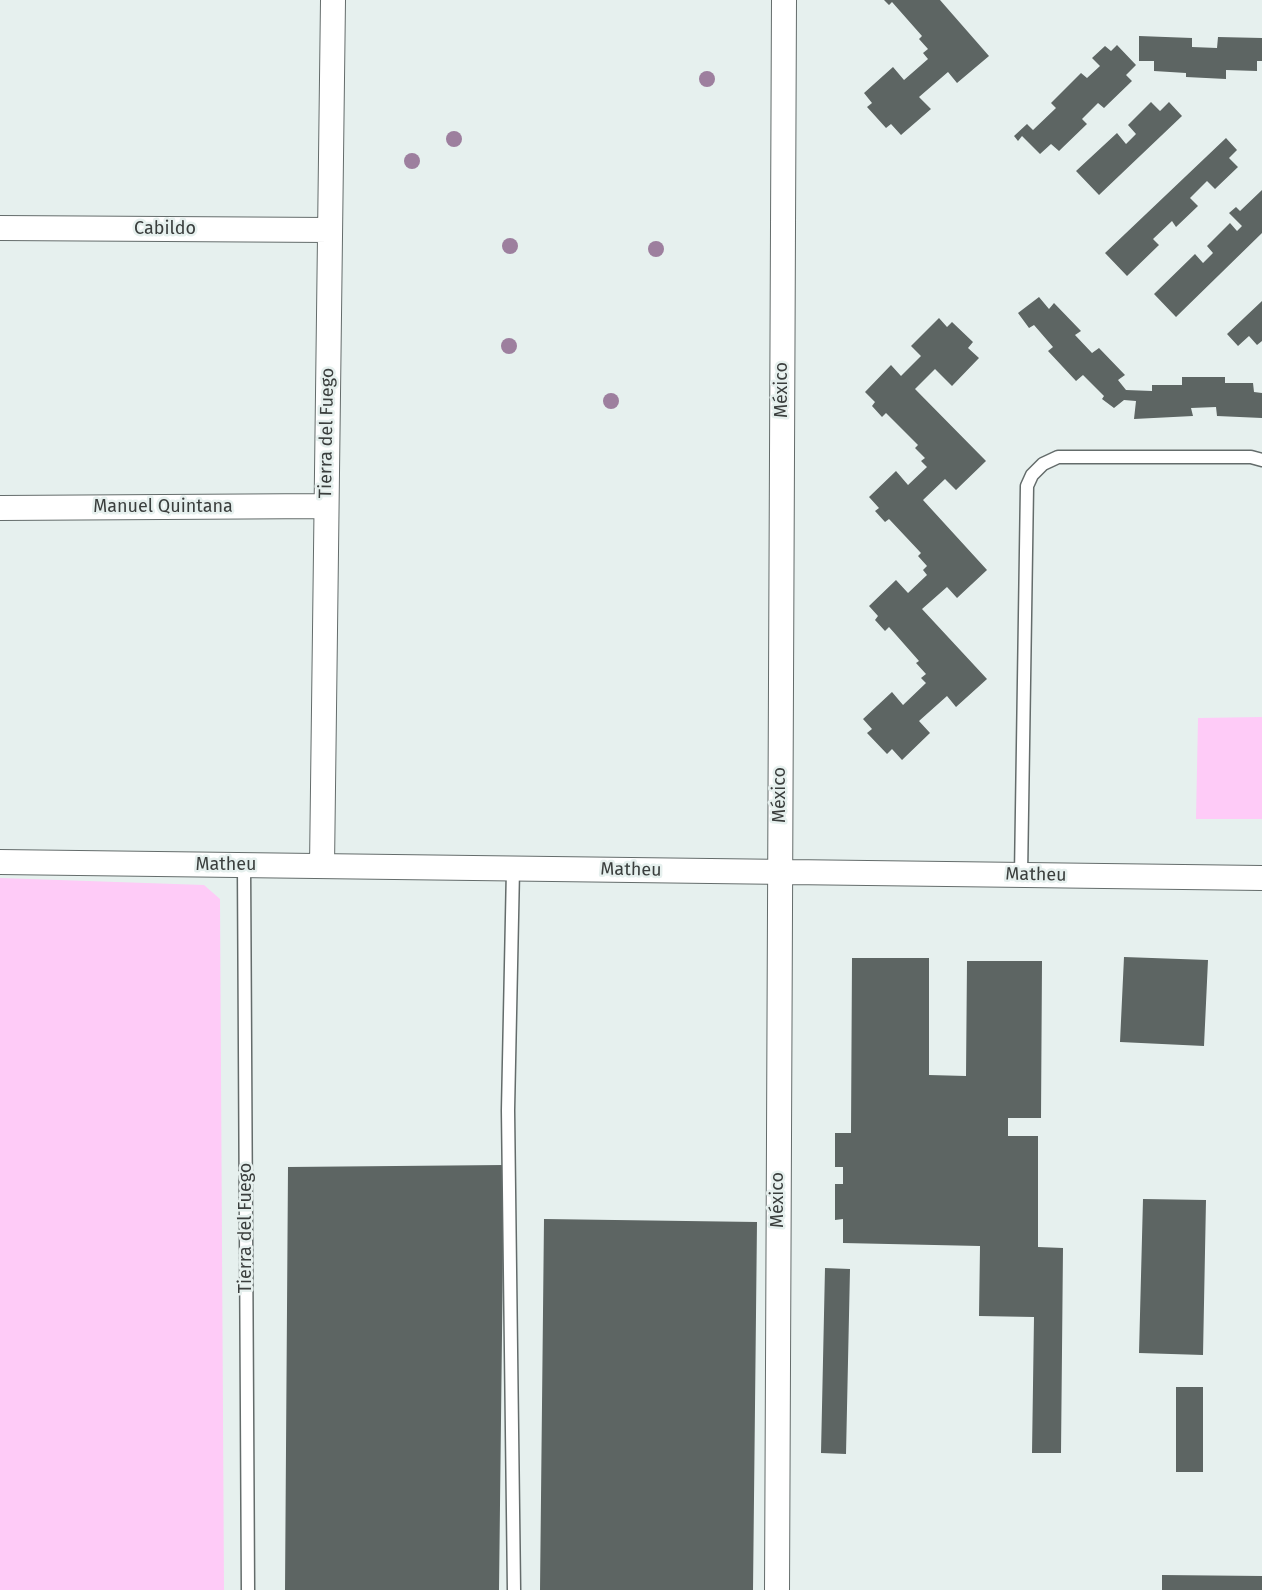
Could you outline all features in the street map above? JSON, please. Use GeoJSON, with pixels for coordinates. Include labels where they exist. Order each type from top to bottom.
{"type":"FeatureCollection","features":[{"type":"Feature","properties":{"kind":"street","name":"Tierra del Fuego"},"geometry":{"type":"LineString","coordinates":[[322,866],[332,0]]}},
{"type":"Feature","properties":{"kind":"street","name":"México"},"geometry":{"type":"LineString","coordinates":[[777,1590],[784,0]]}},
{"type":"Feature","properties":{"kind":"street","name":"Cabildo"},"geometry":{"type":"LineString","coordinates":[[0,228],[330,230]]}},
{"type":"Feature","properties":{"kind":"street","name":"Manuel Quintana"},"geometry":{"type":"LineString","coordinates":[[0,508],[326,506]]}},
{"type":"Feature","properties":{"kind":"street","name":"Matheu"},"geometry":{"type":"LineString","coordinates":[[0,862],[1262,878]]}},
{"type":"Feature","properties":{"kind":"lane"},"geometry":{"type":"LineString","coordinates":[[1021,875],[1028,486],[1032,475],[1043,464],[1058,457],[1251,456],[1262,460]]}},
{"type":"Feature","properties":{"kind":"lane","name":"Tierra del Fuego"},"geometry":{"type":"LineString","coordinates":[[244,866],[248,1590]]}},
{"type":"Feature","properties":{"kind":"lane"},"geometry":{"type":"LineString","coordinates":[[513,868],[508,1110],[514,1590]]}},
{"type":"Feature","properties":{"kind":"shaded area"},"geometry":{"type":"Polygon","coordinates":[[[1262,717],[1262,819],[1196,819],[1198,718],[1262,717]]]}},
{"type":"Feature","properties":{"kind":"shaded area"},"geometry":{"type":"Polygon","coordinates":[[[0,878],[204,885],[220,899],[224,1590],[0,1590],[0,878]]]}},
{"type":"Feature","properties":{"kind":"building"},"geometry":{"type":"Polygon","coordinates":[[[884,0],[940,0],[989,56],[957,83],[948,72],[919,97],[931,109],[901,135],[891,124],[886,128],[867,107],[872,103],[864,93],[893,67],[904,80],[928,59],[923,53],[928,49],[919,39],[922,36],[892,2],[889,5],[884,0]]]}},
{"type":"Feature","properties":{"kind":"building"},"geometry":{"type":"Polygon","coordinates":[[[1139,36],[1192,38],[1192,47],[1217,48],[1218,37],[1262,38],[1262,61],[1257,61],[1257,71],[1226,70],[1226,79],[1186,77],[1186,73],[1154,71],[1154,61],[1139,61],[1139,36]]]}},
{"type":"Feature","properties":{"kind":"building"},"geometry":{"type":"Polygon","coordinates":[[[1117,45],[1136,65],[1126,75],[1132,81],[1104,108],[1098,103],[1082,119],[1087,124],[1059,151],[1051,144],[1040,154],[1022,136],[1018,141],[1014,136],[1027,124],[1033,130],[1056,108],[1051,103],[1081,73],[1087,78],[1100,66],[1092,58],[1105,46],[1111,51],[1117,45]]]}},
{"type":"Feature","properties":{"kind":"building"},"geometry":{"type":"Polygon","coordinates":[[[1151,102],[1160,111],[1169,102],[1182,116],[1099,195],[1076,171],[1117,133],[1126,144],[1136,134],[1128,125],[1151,102]]]}},
{"type":"Feature","properties":{"kind":"building"},"geometry":{"type":"Polygon","coordinates":[[[1226,138],[1237,150],[1229,158],[1238,167],[1215,189],[1207,181],[1190,198],[1198,206],[1176,227],[1172,221],[1153,239],[1159,245],[1127,276],[1105,253],[1226,138]]]}},
{"type":"Feature","properties":{"kind":"building"},"geometry":{"type":"Polygon","coordinates":[[[1262,190],[1262,233],[1176,317],[1154,294],[1195,254],[1203,263],[1213,253],[1207,246],[1230,223],[1237,231],[1242,226],[1229,213],[1236,207],[1240,211],[1262,190]]]}},
{"type":"Feature","properties":{"kind":"building"},"geometry":{"type":"Polygon","coordinates":[[[1039,297],[1049,309],[1054,303],[1081,331],[1075,335],[1092,353],[1099,348],[1125,375],[1118,380],[1126,390],[1152,391],[1152,385],[1182,385],[1182,377],[1225,377],[1225,383],[1253,383],[1254,392],[1262,393],[1262,418],[1217,416],[1216,407],[1191,408],[1193,416],[1134,419],[1136,401],[1124,400],[1114,408],[1102,399],[1104,396],[1083,375],[1076,381],[1048,351],[1053,347],[1034,325],[1029,328],[1018,313],[1039,297]]]}},
{"type":"Feature","properties":{"kind":"building"},"geometry":{"type":"Polygon","coordinates":[[[1262,301],[1262,341],[1257,345],[1249,336],[1238,346],[1227,334],[1262,301]]]}},
{"type":"Feature","properties":{"kind":"building"},"geometry":{"type":"Polygon","coordinates":[[[939,318],[947,327],[952,322],[973,342],[968,348],[979,358],[952,386],[935,369],[915,389],[986,461],[956,490],[945,479],[923,500],[987,570],[957,598],[947,587],[922,609],[987,679],[956,707],[947,696],[919,721],[930,733],[902,760],[892,749],[887,754],[867,733],[872,729],[863,719],[892,692],[903,705],[926,683],[921,678],[926,674],[916,663],[919,661],[889,627],[885,631],[875,620],[878,616],[869,606],[896,580],[908,593],[927,575],[923,570],[927,566],[918,556],[921,553],[889,519],[885,522],[875,511],[879,508],[869,497],[896,471],[908,485],[927,467],[921,461],[925,458],[915,448],[918,445],[886,413],[882,417],[872,406],[875,402],[865,392],[891,365],[901,376],[921,356],[911,346],[939,318]]]}},
{"type":"Feature","properties":{"kind":"building"},"geometry":{"type":"Polygon","coordinates":[[[1124,957],[1208,960],[1204,1046],[1120,1042],[1124,957]]]}},
{"type":"Feature","properties":{"kind":"building"},"geometry":{"type":"Polygon","coordinates":[[[852,958],[929,958],[929,1075],[966,1076],[967,961],[1042,961],[1041,1118],[1008,1118],[1008,1136],[1038,1136],[1038,1247],[1063,1248],[1061,1453],[1032,1453],[1034,1317],[979,1316],[980,1246],[843,1243],[843,1219],[835,1220],[835,1184],[843,1184],[843,1167],[835,1167],[835,1133],[851,1133],[852,958]]]}},
{"type":"Feature","properties":{"kind":"building"},"geometry":{"type":"Polygon","coordinates":[[[504,1165],[499,1590],[285,1590],[288,1167],[504,1165]]]}},
{"type":"Feature","properties":{"kind":"building"},"geometry":{"type":"Polygon","coordinates":[[[1143,1199],[1206,1200],[1203,1355],[1139,1353],[1143,1199]]]}},
{"type":"Feature","properties":{"kind":"building"},"geometry":{"type":"Polygon","coordinates":[[[544,1219],[757,1222],[753,1590],[540,1590],[544,1219]]]}},
{"type":"Feature","properties":{"kind":"building"},"geometry":{"type":"Polygon","coordinates":[[[825,1268],[850,1269],[846,1454],[821,1453],[825,1268]]]}},
{"type":"Feature","properties":{"kind":"building"},"geometry":{"type":"Polygon","coordinates":[[[1176,1387],[1203,1387],[1203,1472],[1176,1472],[1176,1387]]]}},
{"type":"Feature","properties":{"kind":"building"},"geometry":{"type":"Polygon","coordinates":[[[1162,1575],[1262,1576],[1262,1590],[1162,1590],[1162,1575]]]}}]}
